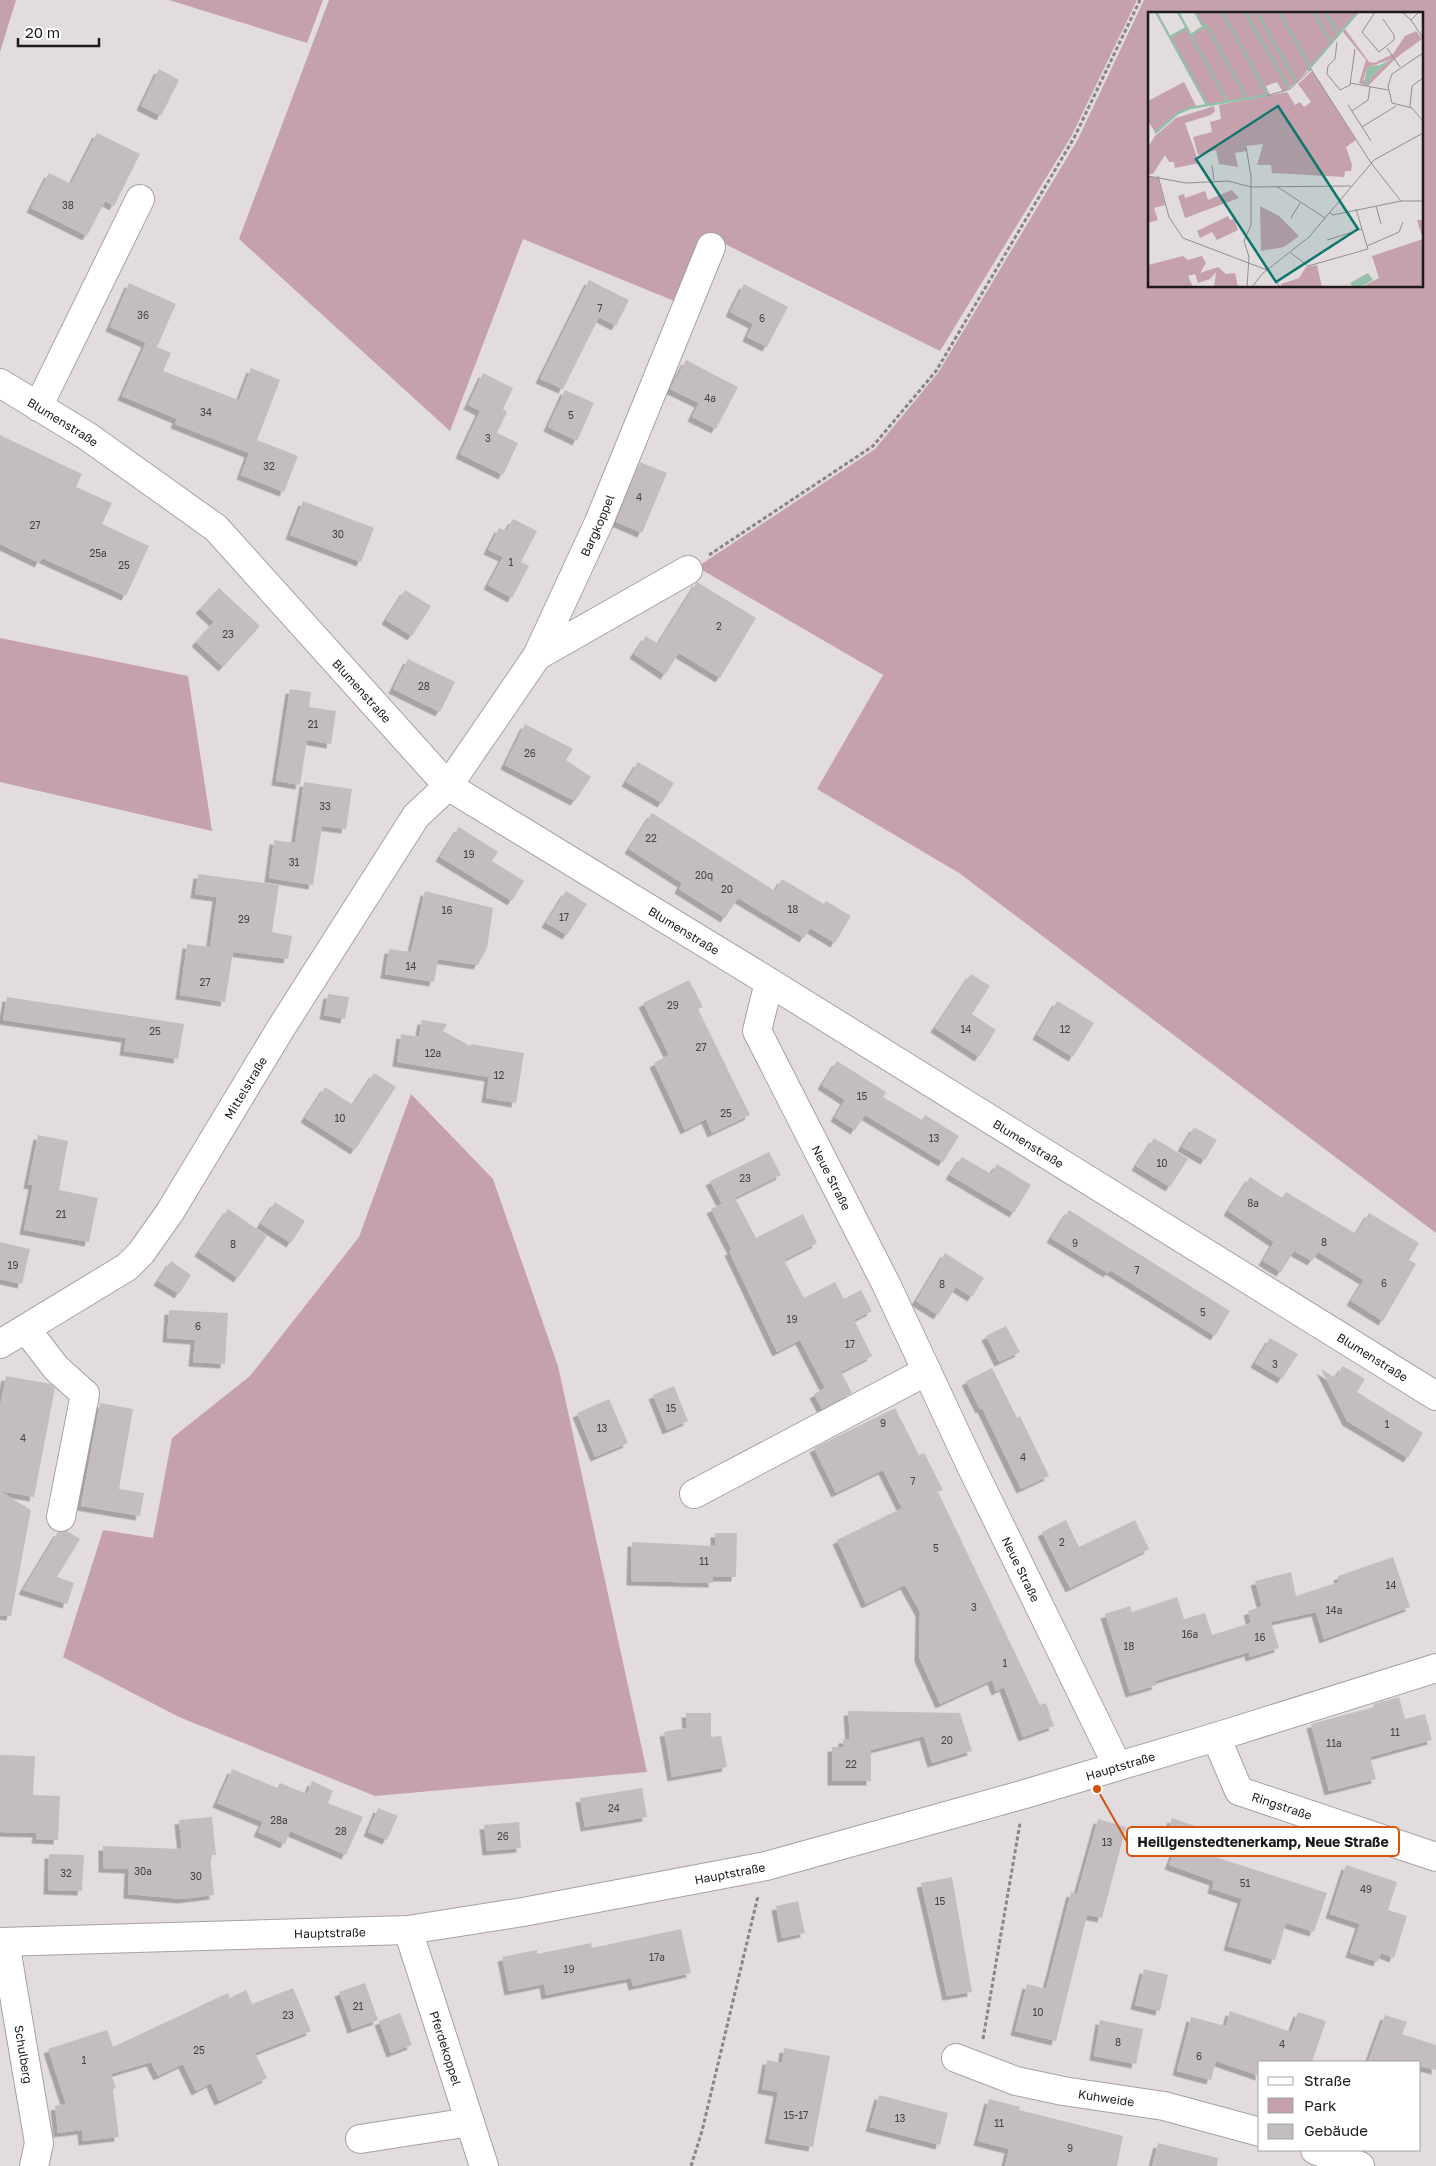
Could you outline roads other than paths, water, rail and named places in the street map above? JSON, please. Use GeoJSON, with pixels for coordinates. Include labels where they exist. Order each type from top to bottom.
{"type":"FeatureCollection","features":[{"type":"Feature","properties":{"kind":"street"},"geometry":{"type":"LineString","coordinates":[[38,406],[140,199]]}},
{"type":"Feature","properties":{"kind":"street","name":"Bargkoppel"},"geometry":{"type":"LineString","coordinates":[[448,786],[537,656],[599,522],[712,247]]}},
{"type":"Feature","properties":{"kind":"street","name":"Blumenstraße"},"geometry":{"type":"LineString","coordinates":[[0,383],[87,436],[216,528],[448,786],[769,982],[1436,1396]]}},
{"type":"Feature","properties":{"kind":"street"},"geometry":{"type":"LineString","coordinates":[[537,656],[688,570]]}},
{"type":"Feature","properties":{"kind":"street","name":"Mittelstraße"},"geometry":{"type":"LineString","coordinates":[[0,1344],[126,1267],[141,1253],[170,1212],[281,1028],[416,816],[448,786]]}},
{"type":"Feature","properties":{"kind":"street","name":"Neue Straße"},"geometry":{"type":"LineString","coordinates":[[769,982],[757,1031],[887,1286],[1117,1765]]}},
{"type":"Feature","properties":{"kind":"street"},"geometry":{"type":"LineString","coordinates":[[26,1329],[56,1368],[85,1394],[61,1517]]}},
{"type":"Feature","properties":{"kind":"street"},"geometry":{"type":"LineString","coordinates":[[694,1494],[927,1371]]}},
{"type":"Feature","properties":{"kind":"street","name":"Hauptstraße"},"geometry":{"type":"LineString","coordinates":[[2,1942],[408,1930],[523,1912],[766,1866],[1025,1794],[1436,1668]]}},
{"type":"Feature","properties":{"kind":"street","name":"Ringstraße"},"geometry":{"type":"LineString","coordinates":[[1216,1737],[1239,1791],[1436,1857]]}},
{"type":"Feature","properties":{"kind":"street","name":"Pferdekoppel"},"geometry":{"type":"LineString","coordinates":[[408,1930],[484,2166]]}},
{"type":"Feature","properties":{"kind":"street","name":"Schulberg"},"geometry":{"type":"LineString","coordinates":[[2,1942],[39,2143],[34,2166]]}},
{"type":"Feature","properties":{"kind":"street","name":"Kuhweide"},"geometry":{"type":"LineString","coordinates":[[968,2062],[1016,2081],[1063,2091],[1164,2106],[1258,2131]]}},
{"type":"Feature","properties":{"kind":"street"},"geometry":{"type":"LineString","coordinates":[[360,2139],[470,2122]]}},
{"type":"Feature","properties":{"kind":"street"},"geometry":{"type":"LineString","coordinates":[[1318,2151],[1360,2166]]}},
{"type":"Feature","properties":{"kind":"place","name":"Heiligenstedtenerkamp, Neue Straße"},"geometry":{"type":"Point","coordinates":[1097,1789]}}]}
